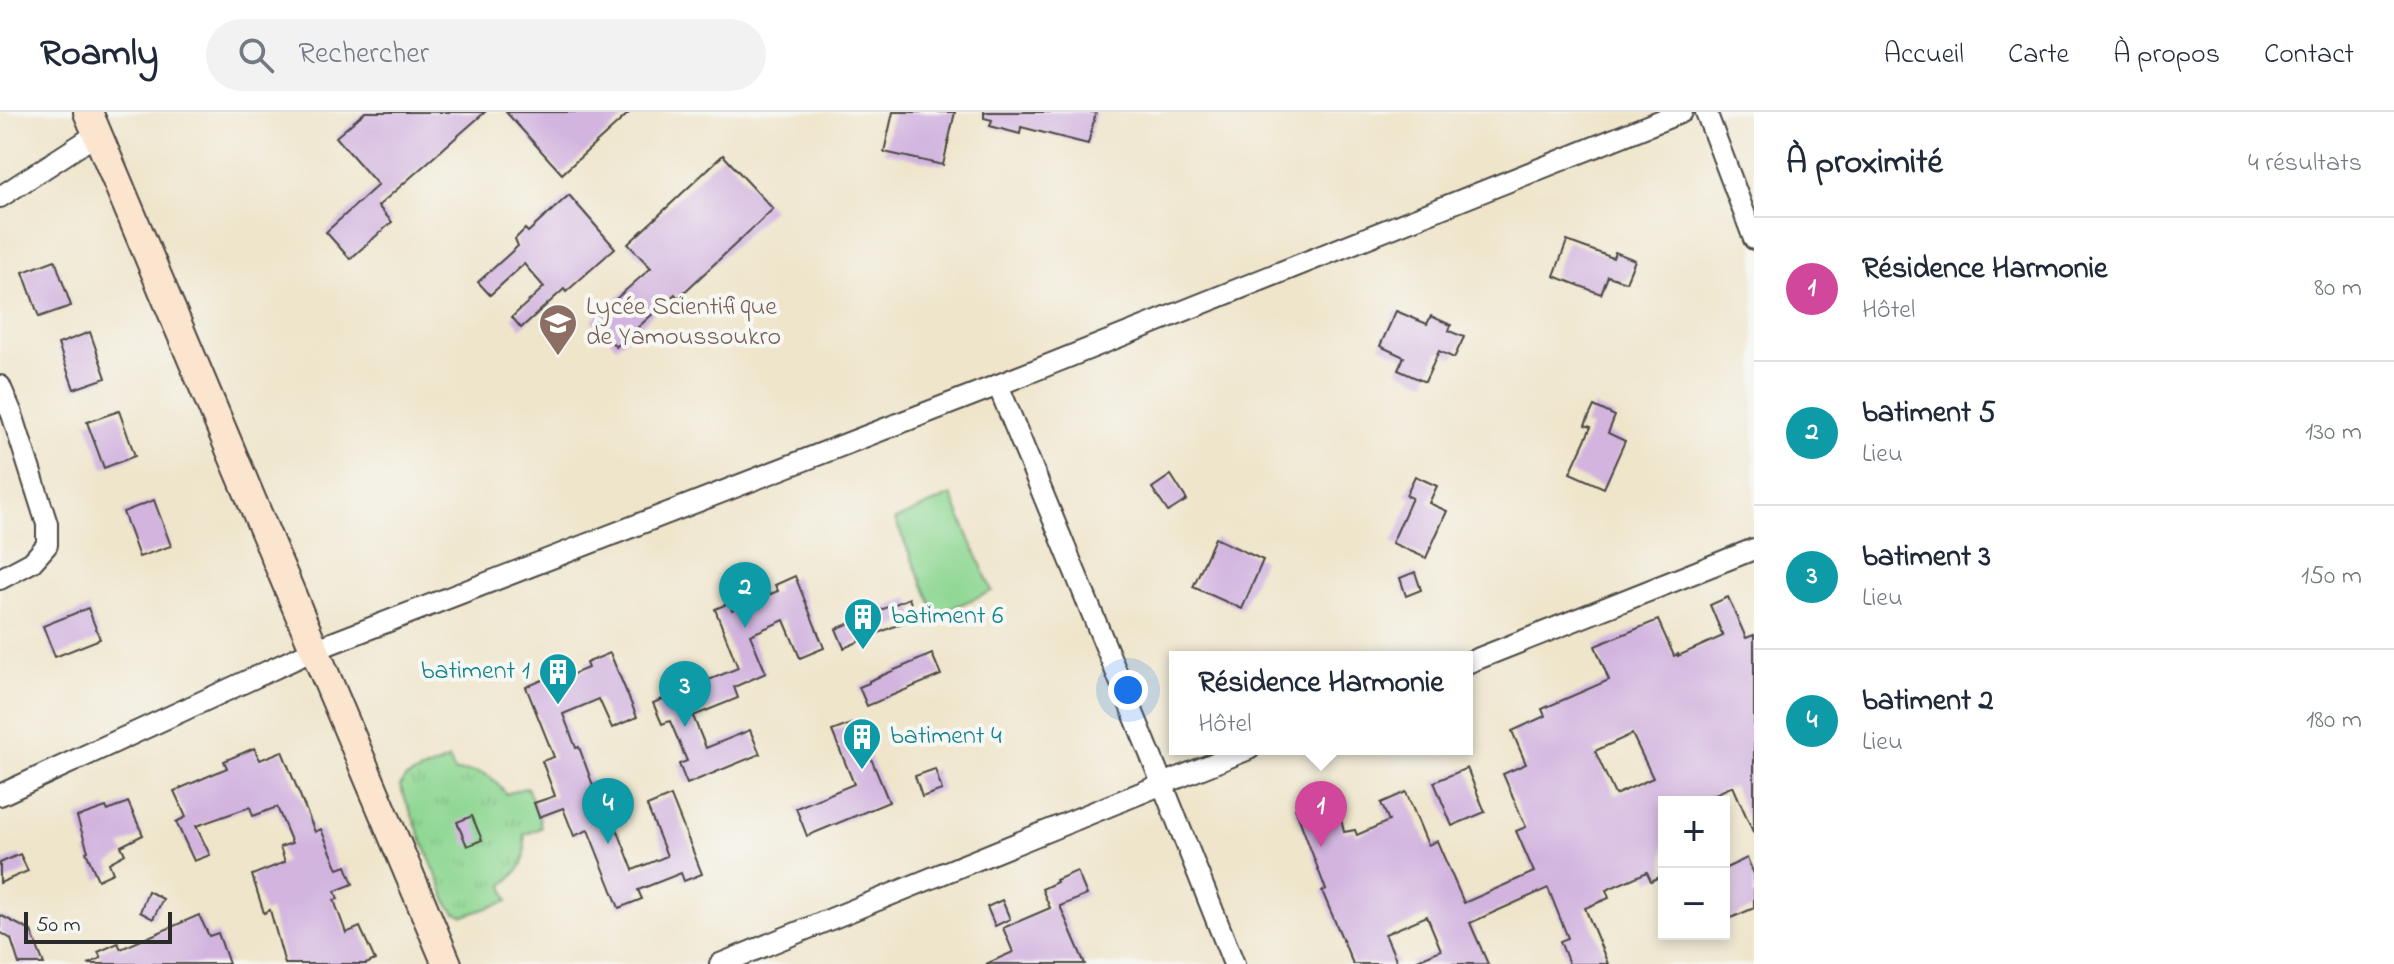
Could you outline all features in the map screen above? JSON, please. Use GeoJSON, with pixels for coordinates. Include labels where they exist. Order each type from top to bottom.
{"type":"FeatureCollection","features":[{"type":"Feature","properties":{"kind":"street"},"geometry":{"type":"LineString","coordinates":[[0,795],[314,650],[998,385],[1682,112]]}},
{"type":"Feature","properties":{"kind":"street"},"geometry":{"type":"LineString","coordinates":[[1706,112],[1754,239]]}},
{"type":"Feature","properties":{"kind":"street"},"geometry":{"type":"LineString","coordinates":[[0,197],[92,123],[447,964]]}},
{"type":"Feature","properties":{"kind":"street"},"geometry":{"type":"LineString","coordinates":[[998,385],[1234,964]]}},
{"type":"Feature","properties":{"kind":"street"},"geometry":{"type":"LineString","coordinates":[[0,386],[6,420],[47,524],[47,545],[32,562],[0,579]]}},
{"type":"Feature","properties":{"kind":"street"},"geometry":{"type":"LineString","coordinates":[[1473,661],[1754,549]]}},
{"type":"Feature","properties":{"kind":"street"},"geometry":{"type":"LineString","coordinates":[[720,964],[1234,755]]}},
{"type":"Feature","properties":{"kind":"green space"},"geometry":{"type":"Polygon","coordinates":[[[951,495],[992,591],[936,615],[895,520],[951,495]]]}},
{"type":"Feature","properties":{"kind":"green space"},"geometry":{"type":"Polygon","coordinates":[[[449,759],[455,772],[484,774],[506,794],[527,787],[541,828],[524,835],[522,864],[503,885],[508,901],[464,916],[449,906],[400,786],[405,778],[449,759]]]}},
{"type":"Feature","properties":{"kind":"building"},"geometry":{"type":"Polygon","coordinates":[[[365,112],[485,112],[378,206],[392,222],[350,259],[326,232],[378,185],[336,137],[365,112]]]}},
{"type":"Feature","properties":{"kind":"building"},"geometry":{"type":"Polygon","coordinates":[[[506,112],[630,112],[562,174],[506,112]]]}},
{"type":"Feature","properties":{"kind":"building"},"geometry":{"type":"Polygon","coordinates":[[[893,112],[955,112],[943,165],[884,152],[893,112]]]}},
{"type":"Feature","properties":{"kind":"building"},"geometry":{"type":"Polygon","coordinates":[[[984,112],[1096,112],[1088,144],[1021,127],[1020,134],[990,126],[992,120],[984,118],[984,112]]]}},
{"type":"Feature","properties":{"kind":"building"},"geometry":{"type":"Polygon","coordinates":[[[723,155],[773,209],[678,298],[675,294],[616,347],[592,320],[651,268],[628,244],[723,155]]]}},
{"type":"Feature","properties":{"kind":"building"},"geometry":{"type":"Polygon","coordinates":[[[569,195],[615,248],[521,328],[512,317],[544,287],[524,264],[490,295],[478,282],[518,246],[515,239],[525,229],[528,232],[569,195]]]}},
{"type":"Feature","properties":{"kind":"building"},"geometry":{"type":"Polygon","coordinates":[[[1567,241],[1613,258],[1615,252],[1635,260],[1626,282],[1608,276],[1601,294],[1554,276],[1567,241]]]}},
{"type":"Feature","properties":{"kind":"building"},"geometry":{"type":"Polygon","coordinates":[[[55,260],[71,306],[39,317],[23,272],[55,260]]]}},
{"type":"Feature","properties":{"kind":"building"},"geometry":{"type":"Polygon","coordinates":[[[1396,311],[1427,324],[1431,316],[1451,325],[1449,331],[1464,337],[1454,358],[1439,351],[1425,382],[1398,370],[1404,357],[1380,346],[1396,311]]]}},
{"type":"Feature","properties":{"kind":"building"},"geometry":{"type":"Polygon","coordinates":[[[90,332],[106,378],[74,389],[58,344],[90,332]]]}},
{"type":"Feature","properties":{"kind":"building"},"geometry":{"type":"Polygon","coordinates":[[[1594,406],[1615,416],[1608,433],[1625,441],[1604,488],[1570,473],[1591,427],[1585,425],[1594,406]]]}},
{"type":"Feature","properties":{"kind":"building"},"geometry":{"type":"Polygon","coordinates":[[[119,411],[135,456],[104,468],[87,422],[119,411]]]}},
{"type":"Feature","properties":{"kind":"building"},"geometry":{"type":"Polygon","coordinates":[[[1171,475],[1187,500],[1168,512],[1152,488],[1171,475]]]}},
{"type":"Feature","properties":{"kind":"building"},"geometry":{"type":"Polygon","coordinates":[[[1415,476],[1437,486],[1429,503],[1447,511],[1426,558],[1392,543],[1412,498],[1406,495],[1415,476]]]}},
{"type":"Feature","properties":{"kind":"building"},"geometry":{"type":"Polygon","coordinates":[[[154,500],[171,546],[139,557],[123,512],[154,500]]]}},
{"type":"Feature","properties":{"kind":"building"},"geometry":{"type":"Polygon","coordinates":[[[1215,538],[1263,560],[1242,609],[1193,587],[1215,538]]]}},
{"type":"Feature","properties":{"kind":"building"},"geometry":{"type":"Polygon","coordinates":[[[1415,572],[1421,590],[1406,596],[1400,578],[1415,572]]]}},
{"type":"Feature","properties":{"kind":"building"},"geometry":{"type":"Polygon","coordinates":[[[795,576],[824,648],[800,658],[784,620],[750,635],[766,673],[734,687],[738,698],[693,716],[706,748],[750,730],[760,754],[687,784],[679,764],[687,761],[670,721],[662,724],[653,703],[738,668],[715,609],[729,603],[732,610],[778,591],[775,585],[795,576]]]}},
{"type":"Feature","properties":{"kind":"building"},"geometry":{"type":"Polygon","coordinates":[[[1728,597],[1746,638],[1754,635],[1754,834],[1733,786],[1710,796],[1658,796],[1658,878],[1651,881],[1647,872],[1606,890],[1609,898],[1585,908],[1608,964],[1569,964],[1560,941],[1568,938],[1548,888],[1470,923],[1488,964],[1408,964],[1441,950],[1427,916],[1385,934],[1398,964],[1353,964],[1322,891],[1326,890],[1295,808],[1314,802],[1319,819],[1340,814],[1344,832],[1355,830],[1357,835],[1389,821],[1381,803],[1406,792],[1428,845],[1437,841],[1464,903],[1534,872],[1516,831],[1526,827],[1503,774],[1526,764],[1512,731],[1545,716],[1542,709],[1609,680],[1595,646],[1658,620],[1674,656],[1723,636],[1710,605],[1728,597]],[[1632,734],[1595,751],[1615,795],[1653,778],[1632,734]]]}},
{"type":"Feature","properties":{"kind":"building"},"geometry":{"type":"Polygon","coordinates":[[[909,598],[916,617],[844,648],[836,629],[909,598]]]}},
{"type":"Feature","properties":{"kind":"building"},"geometry":{"type":"Polygon","coordinates":[[[88,608],[100,639],[55,657],[43,626],[88,608]]]}},
{"type":"Feature","properties":{"kind":"building"},"geometry":{"type":"Polygon","coordinates":[[[610,653],[637,717],[612,728],[599,699],[563,714],[576,748],[579,747],[607,824],[614,821],[633,870],[667,856],[647,806],[671,796],[702,874],[684,881],[681,873],[638,890],[642,899],[619,908],[588,830],[574,836],[563,808],[539,817],[534,803],[555,796],[542,761],[554,757],[526,687],[547,678],[549,684],[588,668],[586,663],[610,653]]]}},
{"type":"Feature","properties":{"kind":"building"},"geometry":{"type":"Polygon","coordinates":[[[932,654],[941,675],[867,706],[859,687],[932,654]]]}},
{"type":"Feature","properties":{"kind":"building","name":"batiment 4"},"geometry":{"type":"Polygon","coordinates":[[[856,722],[889,802],[807,836],[796,808],[854,784],[832,731],[856,722]]]}},
{"type":"Feature","properties":{"kind":"building"},"geometry":{"type":"Polygon","coordinates":[[[254,748],[260,760],[282,751],[315,832],[321,829],[338,869],[346,866],[353,884],[335,891],[338,899],[334,900],[346,933],[360,927],[375,960],[366,964],[285,964],[270,910],[264,913],[252,875],[285,862],[280,847],[292,843],[277,807],[253,816],[250,807],[196,826],[210,855],[194,861],[176,822],[186,817],[174,791],[227,768],[224,761],[254,748]]]}},
{"type":"Feature","properties":{"kind":"building"},"geometry":{"type":"Polygon","coordinates":[[[1467,768],[1485,812],[1452,826],[1434,782],[1467,768]]]}},
{"type":"Feature","properties":{"kind":"building"},"geometry":{"type":"Polygon","coordinates":[[[935,769],[942,790],[922,797],[915,776],[935,769]]]}},
{"type":"Feature","properties":{"kind":"building"},"geometry":{"type":"Polygon","coordinates":[[[128,802],[143,835],[121,846],[125,854],[109,863],[113,873],[98,880],[86,852],[77,817],[106,807],[108,811],[128,802]]]}},
{"type":"Feature","properties":{"kind":"building"},"geometry":{"type":"Polygon","coordinates":[[[472,816],[482,840],[467,846],[457,822],[472,816]]]}},
{"type":"Feature","properties":{"kind":"building"},"geometry":{"type":"Polygon","coordinates":[[[20,854],[28,871],[0,883],[0,863],[20,854]]]}},
{"type":"Feature","properties":{"kind":"building"},"geometry":{"type":"Polygon","coordinates":[[[1747,858],[1754,874],[1754,908],[1730,918],[1730,868],[1747,858]]]}},
{"type":"Feature","properties":{"kind":"building"},"geometry":{"type":"Polygon","coordinates":[[[1077,871],[1087,895],[1060,906],[1085,964],[986,964],[1013,952],[1003,928],[1050,908],[1042,889],[1077,871]]]}},
{"type":"Feature","properties":{"kind":"building"},"geometry":{"type":"Polygon","coordinates":[[[148,891],[163,899],[153,919],[140,912],[148,891]]]}},
{"type":"Feature","properties":{"kind":"building"},"geometry":{"type":"Polygon","coordinates":[[[1002,900],[1010,919],[995,926],[987,907],[1002,900]]]}},
{"type":"Feature","properties":{"kind":"building"},"geometry":{"type":"Polygon","coordinates":[[[0,915],[31,931],[44,964],[19,964],[11,939],[0,932],[0,915]]]}},
{"type":"Feature","properties":{"kind":"building"},"geometry":{"type":"Polygon","coordinates":[[[199,915],[209,936],[218,933],[229,964],[88,964],[101,958],[98,952],[118,943],[121,949],[199,915]]]}},
{"type":"Feature","properties":{"kind":"place","name":"Lycée Scientifique de Yamoussoukro"},"geometry":{"type":"Point","coordinates":[558,357]}},
{"type":"Feature","properties":{"kind":"place","name":"batiment 5"},"geometry":{"type":"Point","coordinates":[745,628]}},
{"type":"Feature","properties":{"kind":"place","name":"batiment 6"},"geometry":{"type":"Point","coordinates":[863,651]}},
{"type":"Feature","properties":{"kind":"place","name":"batiment 1"},"geometry":{"type":"Point","coordinates":[558,706]}},
{"type":"Feature","properties":{"kind":"place","name":"batiment 3"},"geometry":{"type":"Point","coordinates":[685,727]}},
{"type":"Feature","properties":{"kind":"place","name":"batiment 4"},"geometry":{"type":"Point","coordinates":[862,771]}},
{"type":"Feature","properties":{"kind":"place","name":"batiment 2"},"geometry":{"type":"Point","coordinates":[608,844]}},
{"type":"Feature","properties":{"kind":"place","name":"Résidence Harmonie"},"geometry":{"type":"Point","coordinates":[1321,847]}}]}
